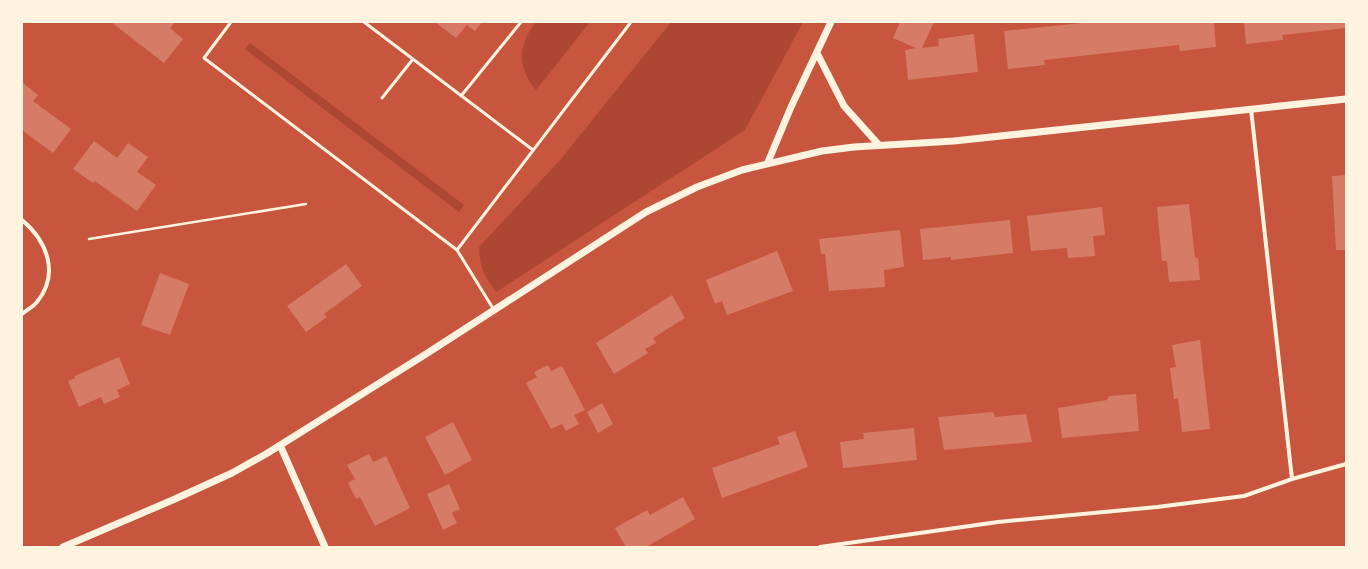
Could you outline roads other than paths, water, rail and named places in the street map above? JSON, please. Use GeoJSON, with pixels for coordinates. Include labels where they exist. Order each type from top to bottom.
{"type":"FeatureCollection","features":[{"type":"Feature","properties":{"kind":"street"},"geometry":{"type":"LineString","coordinates":[[768,162],[791,107],[830,22]]}},
{"type":"Feature","properties":{"kind":"street"},"geometry":{"type":"LineString","coordinates":[[817,53],[844,106],[879,145]]}},
{"type":"Feature","properties":{"kind":"street"},"geometry":{"type":"LineString","coordinates":[[64,547],[232,473],[280,445],[646,212],[697,187],[768,162],[822,151],[879,145],[954,141],[1346,99]]}},
{"type":"Feature","properties":{"kind":"street"},"geometry":{"type":"LineString","coordinates":[[1251,109],[1292,480]]}},
{"type":"Feature","properties":{"kind":"street"},"geometry":{"type":"LineString","coordinates":[[22,220],[32,229],[42,242],[48,257],[49,273],[45,289],[36,302],[22,314]]}},
{"type":"Feature","properties":{"kind":"street"},"geometry":{"type":"LineString","coordinates":[[280,445],[325,547]]}},
{"type":"Feature","properties":{"kind":"street"},"geometry":{"type":"LineString","coordinates":[[820,547],[998,522],[1157,507],[1244,496],[1346,464]]}},
{"type":"Feature","properties":{"kind":"lane"},"geometry":{"type":"LineString","coordinates":[[231,22],[204,58],[457,250],[494,310]]}},
{"type":"Feature","properties":{"kind":"lane"},"geometry":{"type":"LineString","coordinates":[[364,22],[533,150]]}},
{"type":"Feature","properties":{"kind":"lane"},"geometry":{"type":"LineString","coordinates":[[461,96],[521,22]]}},
{"type":"Feature","properties":{"kind":"lane"},"geometry":{"type":"LineString","coordinates":[[457,250],[631,22]]}},
{"type":"Feature","properties":{"kind":"lane"},"geometry":{"type":"LineString","coordinates":[[382,98],[413,59]]}}]}
